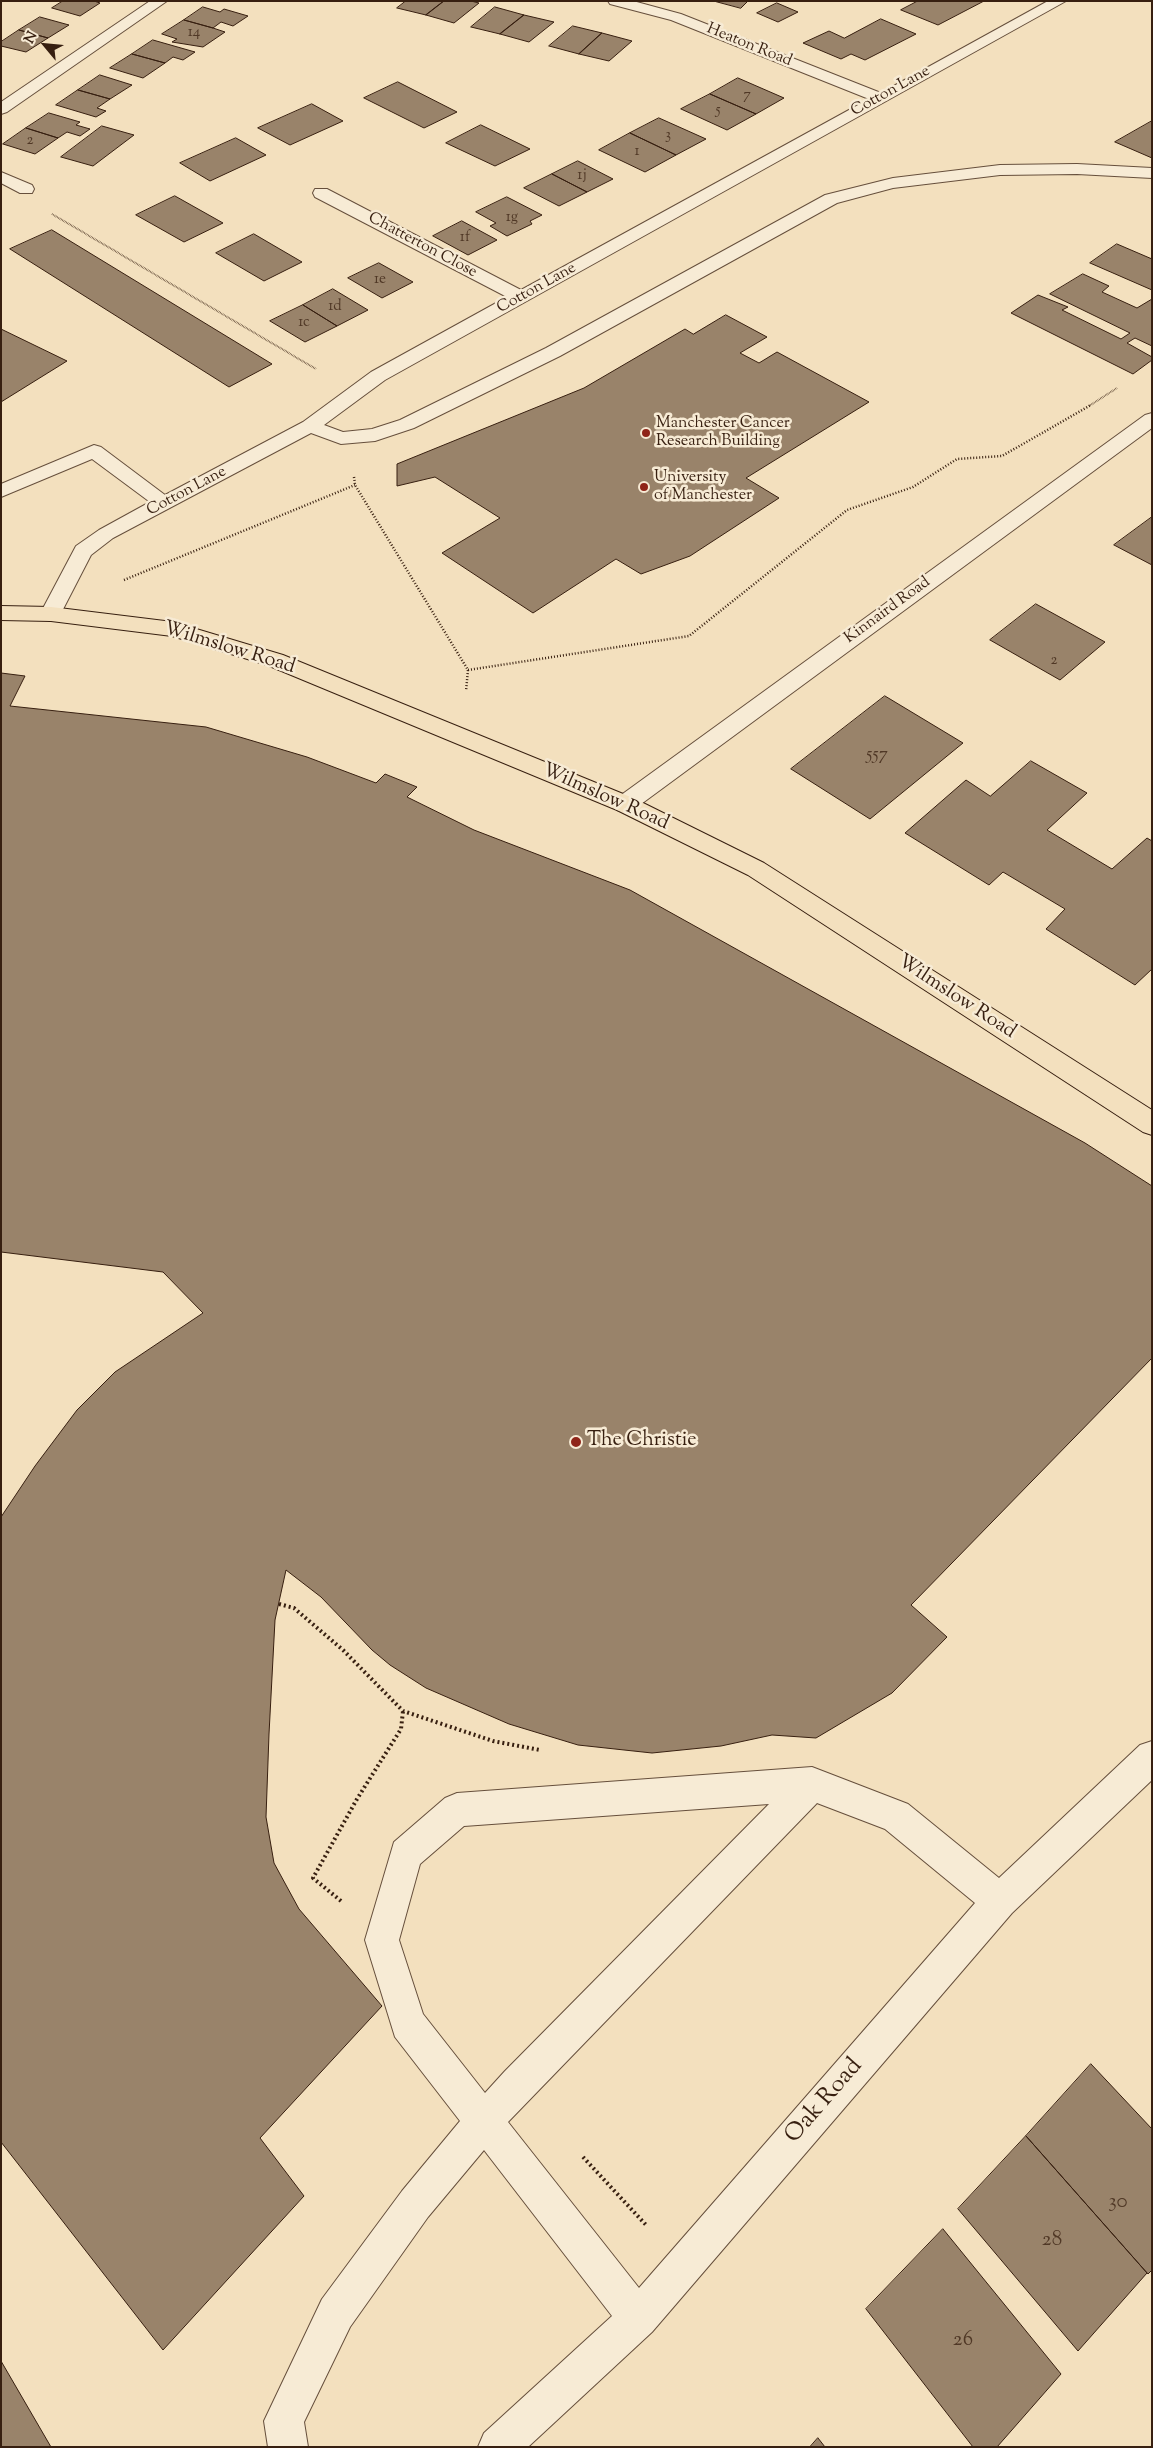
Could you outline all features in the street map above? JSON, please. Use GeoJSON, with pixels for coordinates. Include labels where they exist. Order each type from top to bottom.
{"type":"FeatureCollection","features":[{"type":"Feature","properties":{"kind":"main road","name":"Wilmslow Road"},"geometry":{"type":"LineString","coordinates":[[1,613],[51,614],[108,620],[182,632],[275,660],[625,804],[756,869],[1152,1124]]}},
{"type":"Feature","properties":{"kind":"street"},"geometry":{"type":"LineString","coordinates":[[1,109],[160,1]]}},
{"type":"Feature","properties":{"kind":"street","name":"Heaton Road"},"geometry":{"type":"LineString","coordinates":[[615,1],[676,17],[880,98]]}},
{"type":"Feature","properties":{"kind":"street","name":"Cotton Lane"},"geometry":{"type":"LineString","coordinates":[[51,614],[83,551],[106,534],[310,426],[378,376],[1059,1]]}},
{"type":"Feature","properties":{"kind":"street"},"geometry":{"type":"LineString","coordinates":[[310,426],[341,438],[375,435],[407,424],[554,352],[831,199],[894,183],[1000,170],[1077,169],[1152,173]]}},
{"type":"Feature","properties":{"kind":"street"},"geometry":{"type":"LineString","coordinates":[[1,177],[26,189]]}},
{"type":"Feature","properties":{"kind":"street","name":"Chatterton Close"},"geometry":{"type":"LineString","coordinates":[[321,193],[522,298]]}},
{"type":"Feature","properties":{"kind":"street","name":"Kinnaird Road"},"geometry":{"type":"LineString","coordinates":[[625,804],[1152,418]]}},
{"type":"Feature","properties":{"kind":"street"},"geometry":{"type":"LineString","coordinates":[[1,491],[94,451],[165,504]]}},
{"type":"Feature","properties":{"kind":"street","name":"Oak Road"},"geometry":{"type":"LineString","coordinates":[[498,2447],[638,2318],[1000,1901],[1152,1757]]}},
{"type":"Feature","properties":{"kind":"street"},"geometry":{"type":"LineString","coordinates":[[288,2447],[284,2421],[336,2313],[415,2204],[484,2121],[812,1784]]}},
{"type":"Feature","properties":{"kind":"street"},"geometry":{"type":"LineString","coordinates":[[638,2318],[408,2024],[382,1940],[406,1854],[457,1810],[812,1784],[896,1816],[1000,1901]]}},
{"type":"Feature","properties":{"kind":"path"},"geometry":{"type":"LineString","coordinates":[[26,189],[29,201],[356,392]]}},
{"type":"Feature","properties":{"kind":"path"},"geometry":{"type":"LineString","coordinates":[[468,670],[689,636],[847,510],[913,487],[957,459],[1002,456],[1071,418],[1116,388]]}},
{"type":"Feature","properties":{"kind":"path"},"geometry":{"type":"LineString","coordinates":[[354,476],[355,485],[468,670],[462,737]]}},
{"type":"Feature","properties":{"kind":"path"},"geometry":{"type":"LineString","coordinates":[[51,614],[152,567],[355,485]]}},
{"type":"Feature","properties":{"kind":"path"},"geometry":{"type":"LineString","coordinates":[[279,1604],[294,1608],[336,1644],[403,1711],[493,1740],[550,1752]]}},
{"type":"Feature","properties":{"kind":"building"},"geometry":{"type":"Polygon","coordinates":[[[63,1],[94,1],[100,3],[80,16],[52,8],[63,1]]]}},
{"type":"Feature","properties":{"kind":"building"},"geometry":{"type":"Polygon","coordinates":[[[406,1],[444,1],[426,15],[397,8],[406,1]]]}},
{"type":"Feature","properties":{"kind":"building"},"geometry":{"type":"Polygon","coordinates":[[[444,1],[471,1],[479,3],[454,23],[426,15],[444,1]]]}},
{"type":"Feature","properties":{"kind":"building"},"geometry":{"type":"Polygon","coordinates":[[[714,1],[748,1],[741,8],[714,1]]]}},
{"type":"Feature","properties":{"kind":"building"},"geometry":{"type":"Polygon","coordinates":[[[918,1],[984,1],[938,25],[901,10],[918,1]]]}},
{"type":"Feature","properties":{"kind":"building"},"geometry":{"type":"Polygon","coordinates":[[[777,3],[798,12],[778,22],[757,13],[777,3]]]}},
{"type":"Feature","properties":{"kind":"building"},"geometry":{"type":"Polygon","coordinates":[[[203,7],[220,12],[224,9],[248,16],[233,26],[221,22],[213,28],[184,20],[203,7]]]}},
{"type":"Feature","properties":{"kind":"building"},"geometry":{"type":"Polygon","coordinates":[[[495,7],[524,15],[500,34],[471,27],[495,7]]]}},
{"type":"Feature","properties":{"kind":"building"},"geometry":{"type":"Polygon","coordinates":[[[524,15],[554,22],[529,42],[500,34],[524,15]]]}},
{"type":"Feature","properties":{"kind":"building"},"geometry":{"type":"Polygon","coordinates":[[[40,17],[69,25],[48,38],[19,30],[40,17]]]}},
{"type":"Feature","properties":{"kind":"building"},"geometry":{"type":"Polygon","coordinates":[[[881,19],[916,34],[865,60],[851,54],[841,59],[803,43],[829,31],[844,38],[881,19]]]}},
{"type":"Feature","properties":{"kind":"building"},"geometry":{"type":"Polygon","coordinates":[[[184,20],[225,32],[203,47],[172,42],[177,39],[162,34],[184,20]]]}},
{"type":"Feature","properties":{"kind":"building"},"geometry":{"type":"Polygon","coordinates":[[[573,26],[602,33],[579,54],[549,46],[573,26]]]}},
{"type":"Feature","properties":{"kind":"building"},"geometry":{"type":"Polygon","coordinates":[[[19,30],[48,38],[26,52],[1,46],[1,42],[19,30]]]}},
{"type":"Feature","properties":{"kind":"building"},"geometry":{"type":"Polygon","coordinates":[[[602,33],[632,41],[609,61],[579,54],[602,33]]]}},
{"type":"Feature","properties":{"kind":"building"},"geometry":{"type":"Polygon","coordinates":[[[153,40],[195,52],[183,60],[173,57],[165,63],[132,54],[153,40]]]}},
{"type":"Feature","properties":{"kind":"building"},"geometry":{"type":"Polygon","coordinates":[[[132,54],[165,63],[143,78],[110,68],[132,54]]]}},
{"type":"Feature","properties":{"kind":"building"},"geometry":{"type":"Polygon","coordinates":[[[100,75],[132,85],[110,99],[78,90],[100,75]]]}},
{"type":"Feature","properties":{"kind":"building"},"geometry":{"type":"Polygon","coordinates":[[[738,78],[784,98],[756,114],[710,94],[738,78]]]}},
{"type":"Feature","properties":{"kind":"building"},"geometry":{"type":"Polygon","coordinates":[[[398,82],[457,112],[424,128],[364,98],[398,82]]]}},
{"type":"Feature","properties":{"kind":"building"},"geometry":{"type":"Polygon","coordinates":[[[78,90],[110,99],[97,108],[106,111],[96,117],[56,105],[78,90]]]}},
{"type":"Feature","properties":{"kind":"building"},"geometry":{"type":"Polygon","coordinates":[[[710,94],[756,114],[727,130],[681,109],[710,94]]]}},
{"type":"Feature","properties":{"kind":"building"},"geometry":{"type":"Polygon","coordinates":[[[312,104],[343,121],[290,145],[258,128],[312,104]]]}},
{"type":"Feature","properties":{"kind":"building"},"geometry":{"type":"Polygon","coordinates":[[[49,113],[80,122],[76,125],[90,129],[80,136],[67,132],[58,138],[26,128],[49,113]]]}},
{"type":"Feature","properties":{"kind":"building"},"geometry":{"type":"Polygon","coordinates":[[[659,118],[706,139],[676,155],[630,133],[659,118]]]}},
{"type":"Feature","properties":{"kind":"building"},"geometry":{"type":"Polygon","coordinates":[[[1152,121],[1152,158],[1115,142],[1152,121]]]}},
{"type":"Feature","properties":{"kind":"building"},"geometry":{"type":"Polygon","coordinates":[[[481,125],[530,149],[495,166],[446,143],[481,125]]]}},
{"type":"Feature","properties":{"kind":"building"},"geometry":{"type":"Polygon","coordinates":[[[102,126],[134,135],[93,166],[61,157],[102,126]]]}},
{"type":"Feature","properties":{"kind":"building"},"geometry":{"type":"Polygon","coordinates":[[[26,128],[58,138],[35,154],[3,144],[26,128]]]}},
{"type":"Feature","properties":{"kind":"building"},"geometry":{"type":"Polygon","coordinates":[[[630,133],[676,155],[645,172],[599,150],[630,133]]]}},
{"type":"Feature","properties":{"kind":"building"},"geometry":{"type":"Polygon","coordinates":[[[236,138],[266,155],[210,181],[180,163],[236,138]]]}},
{"type":"Feature","properties":{"kind":"building"},"geometry":{"type":"Polygon","coordinates":[[[578,161],[613,179],[587,192],[552,174],[578,161]]]}},
{"type":"Feature","properties":{"kind":"building"},"geometry":{"type":"Polygon","coordinates":[[[552,174],[587,192],[559,206],[524,188],[552,174]]]}},
{"type":"Feature","properties":{"kind":"building"},"geometry":{"type":"Polygon","coordinates":[[[175,196],[223,223],[184,242],[136,215],[175,196]]]}},
{"type":"Feature","properties":{"kind":"building"},"geometry":{"type":"Polygon","coordinates":[[[507,197],[542,215],[530,221],[532,224],[507,236],[490,226],[496,223],[476,212],[507,197]]]}},
{"type":"Feature","properties":{"kind":"building"},"geometry":{"type":"Polygon","coordinates":[[[462,221],[497,240],[468,255],[433,236],[462,221]]]}},
{"type":"Feature","properties":{"kind":"building"},"geometry":{"type":"Polygon","coordinates":[[[52,230],[272,364],[229,387],[10,249],[52,230]]]}},
{"type":"Feature","properties":{"kind":"building"},"geometry":{"type":"Polygon","coordinates":[[[254,234],[302,262],[264,281],[216,253],[254,234]]]}},
{"type":"Feature","properties":{"kind":"building"},"geometry":{"type":"Polygon","coordinates":[[[1117,244],[1152,259],[1152,290],[1090,263],[1117,244]]]}},
{"type":"Feature","properties":{"kind":"building"},"geometry":{"type":"Polygon","coordinates":[[[379,263],[413,282],[382,298],[348,278],[379,263]]]}},
{"type":"Feature","properties":{"kind":"building"},"geometry":{"type":"Polygon","coordinates":[[[1083,274],[1109,286],[1102,292],[1137,308],[1152,299],[1152,346],[1135,338],[1127,343],[1152,357],[1152,360],[1133,374],[1011,313],[1038,295],[1068,307],[1062,310],[1121,339],[1130,333],[1050,294],[1083,274]]]}},
{"type":"Feature","properties":{"kind":"building"},"geometry":{"type":"Polygon","coordinates":[[[333,289],[368,310],[337,326],[303,305],[333,289]]]}},
{"type":"Feature","properties":{"kind":"building"},"geometry":{"type":"Polygon","coordinates":[[[303,305],[337,326],[305,342],[270,321],[303,305]]]}},
{"type":"Feature","properties":{"kind":"building","name":"Manchester Cancer Research Building"},"geometry":{"type":"Polygon","coordinates":[[[726,315],[767,337],[740,353],[759,363],[777,352],[869,402],[746,478],[779,498],[690,556],[641,574],[616,559],[533,613],[442,553],[500,518],[435,477],[397,486],[397,464],[584,388],[685,329],[693,334],[726,315]]]}},
{"type":"Feature","properties":{"kind":"building"},"geometry":{"type":"Polygon","coordinates":[[[1,329],[67,361],[1,402],[1,329]]]}},
{"type":"Feature","properties":{"kind":"building"},"geometry":{"type":"Polygon","coordinates":[[[1152,517],[1152,565],[1114,545],[1152,517]]]}},
{"type":"Feature","properties":{"kind":"building"},"geometry":{"type":"Polygon","coordinates":[[[1036,604],[1105,642],[1060,680],[990,640],[1036,604]]]}},
{"type":"Feature","properties":{"kind":"building","name":"The Christie"},"geometry":{"type":"Polygon","coordinates":[[[1,673],[25,676],[10,706],[206,727],[307,757],[376,783],[385,774],[417,787],[407,797],[474,830],[630,890],[1085,1143],[1152,1186],[1152,1358],[911,1605],[947,1637],[892,1693],[816,1738],[772,1735],[721,1746],[652,1753],[578,1745],[509,1724],[426,1688],[390,1665],[372,1650],[321,1597],[286,1570],[275,1620],[269,1734],[266,1817],[274,1863],[299,1909],[382,2006],[260,2138],[304,2196],[163,2350],[1,2142],[1,1517],[35,1466],[77,1410],[115,1372],[203,1313],[163,1272],[1,1252],[1,673]]]}},
{"type":"Feature","properties":{"kind":"building"},"geometry":{"type":"Polygon","coordinates":[[[885,696],[963,743],[870,819],[791,769],[885,696]]]}},
{"type":"Feature","properties":{"kind":"building"},"geometry":{"type":"Polygon","coordinates":[[[1031,761],[1087,793],[1047,830],[1112,869],[1147,838],[1152,841],[1152,969],[1135,985],[1046,929],[1065,909],[1003,872],[989,885],[905,833],[966,780],[990,796],[1031,761]]]}},
{"type":"Feature","properties":{"kind":"building"},"geometry":{"type":"Polygon","coordinates":[[[1091,2064],[1152,2129],[1152,2270],[1148,2274],[1026,2136],[1091,2064]]]}},
{"type":"Feature","properties":{"kind":"building"},"geometry":{"type":"Polygon","coordinates":[[[1026,2136],[1147,2273],[1078,2351],[958,2209],[1026,2136]]]}},
{"type":"Feature","properties":{"kind":"building"},"geometry":{"type":"Polygon","coordinates":[[[943,2229],[1061,2374],[997,2447],[973,2447],[866,2309],[943,2229]]]}},
{"type":"Feature","properties":{"kind":"building"},"geometry":{"type":"Polygon","coordinates":[[[1,2361],[51,2447],[1,2447],[1,2361]]]}},
{"type":"Feature","properties":{"kind":"building"},"geometry":{"type":"Polygon","coordinates":[[[818,2438],[825,2447],[810,2447],[818,2438]]]}},
{"type":"Feature","properties":{"kind":"place","name":"Manchester Cancer Research Building"},"geometry":{"type":"Point","coordinates":[646,433]}},
{"type":"Feature","properties":{"kind":"place","name":"University of Manchester"},"geometry":{"type":"Point","coordinates":[644,487]}},
{"type":"Feature","properties":{"kind":"place","name":"The Christie"},"geometry":{"type":"Point","coordinates":[576,1442]}}]}
